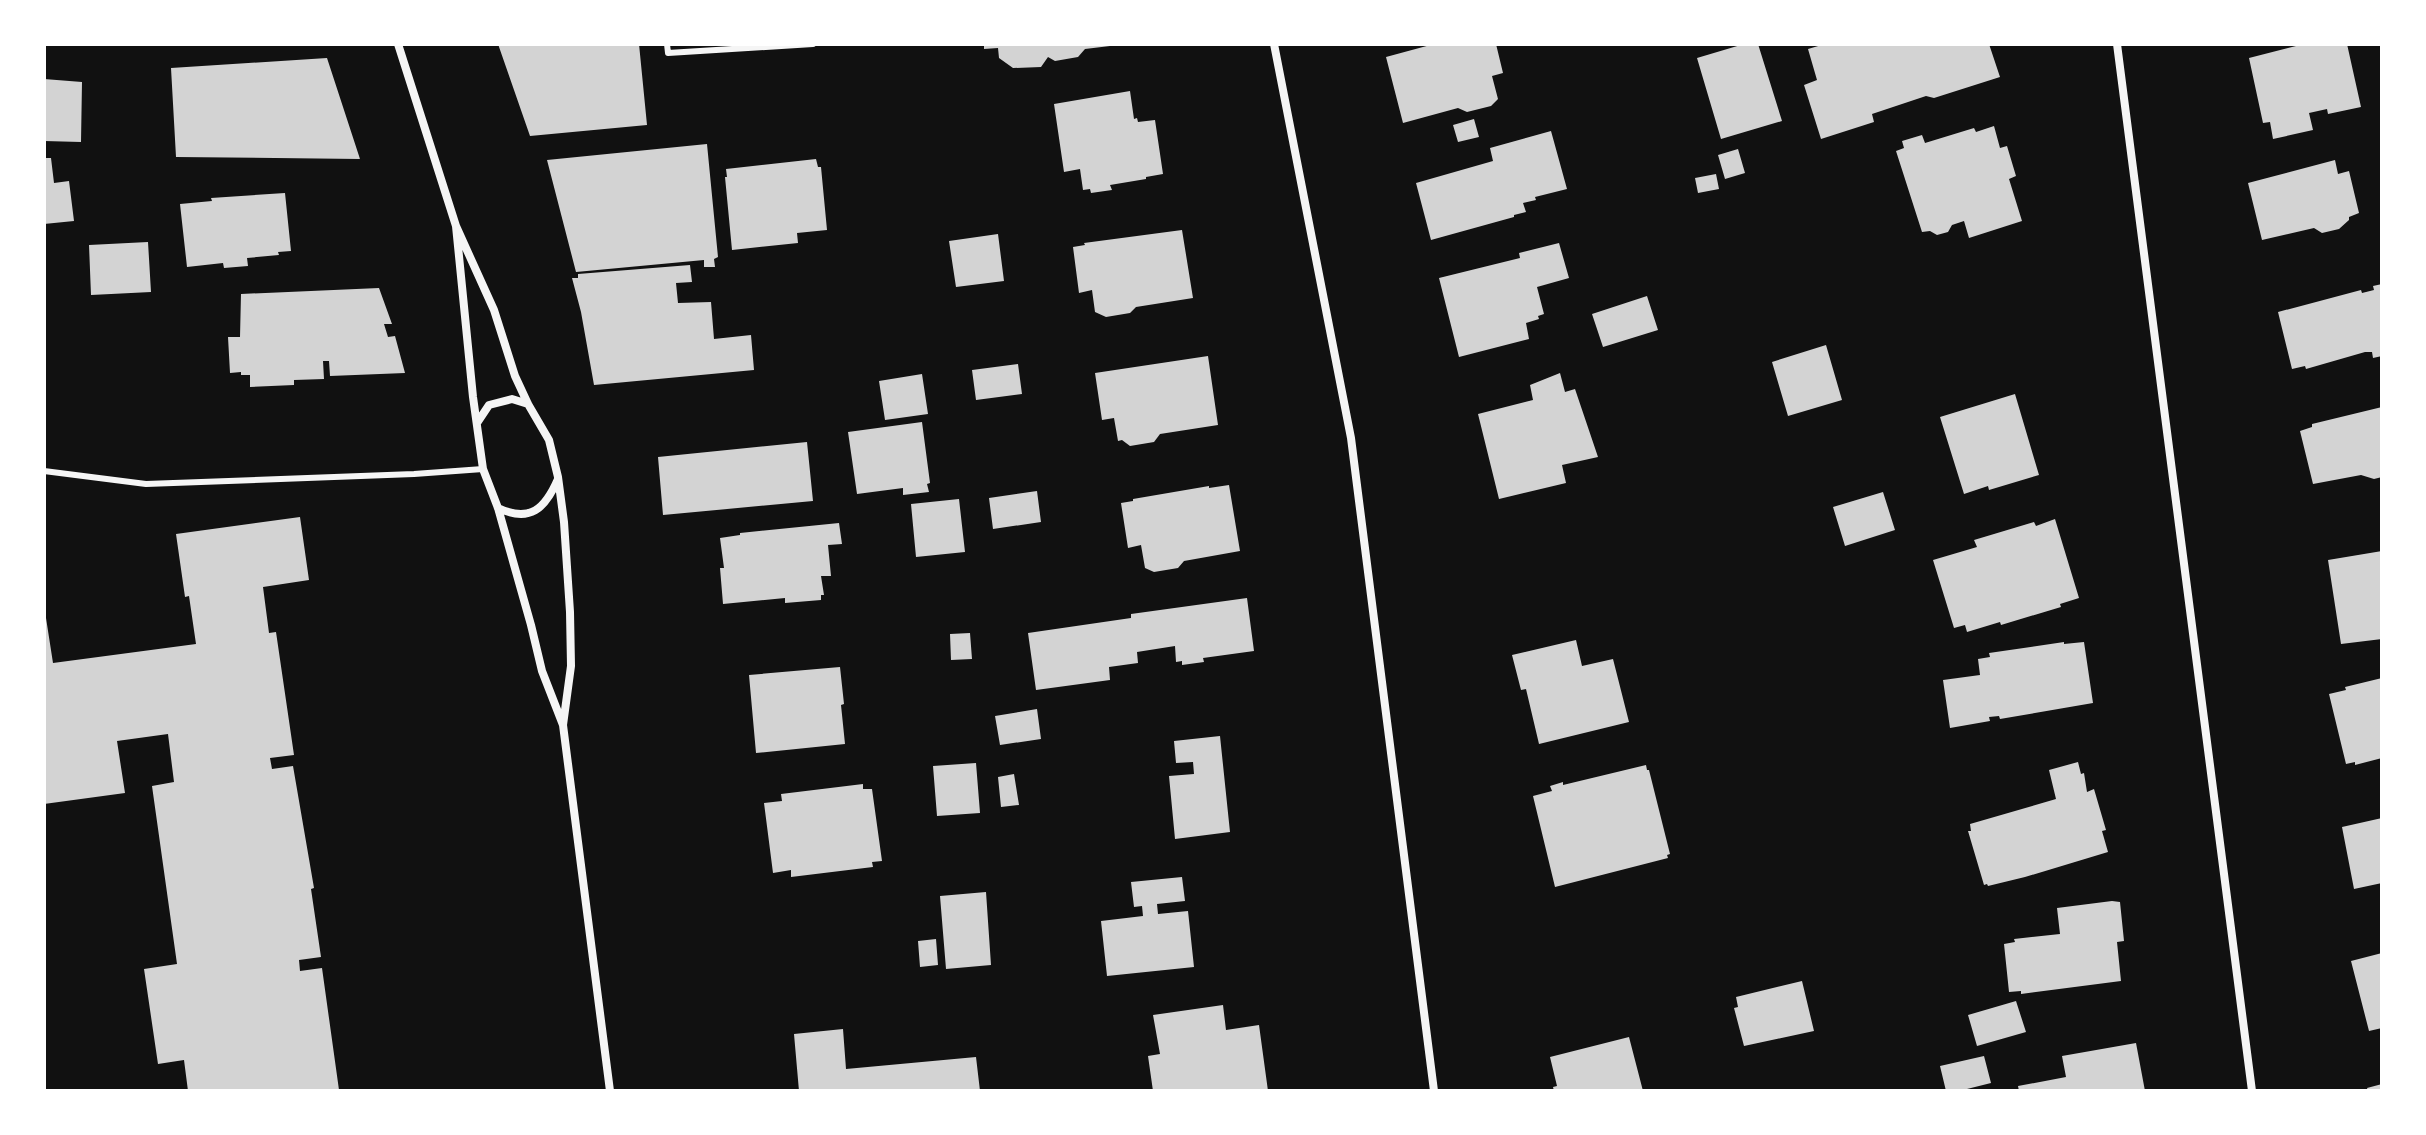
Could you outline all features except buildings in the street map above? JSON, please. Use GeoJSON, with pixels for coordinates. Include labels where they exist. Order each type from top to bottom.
{"type":"FeatureCollection","features":[{"type":"Feature","properties":{"kind":"street"},"geometry":{"type":"LineString","coordinates":[[398,44],[456,226],[494,310],[515,376],[549,440],[558,477],[564,522],[571,652],[563,725]]}},
{"type":"Feature","properties":{"kind":"street"},"geometry":{"type":"LineString","coordinates":[[1274,44],[1351,438],[1434,1091]]}},
{"type":"Feature","properties":{"kind":"street"},"geometry":{"type":"LineString","coordinates":[[2117,44],[2252,1091]]}},
{"type":"Feature","properties":{"kind":"street"},"geometry":{"type":"LineString","coordinates":[[456,226],[483,469],[498,508],[542,671],[563,725],[610,1091]]}},
{"type":"Feature","properties":{"kind":"street"},"geometry":{"type":"LineString","coordinates":[[476,423],[489,405],[512,399],[528,404]]}},
{"type":"Feature","properties":{"kind":"street"},"geometry":{"type":"LineString","coordinates":[[498,508],[513,515],[534,511],[549,499],[558,477]]}},
{"type":"Feature","properties":{"kind":"lane"},"geometry":{"type":"LineString","coordinates":[[667,44],[668,53],[813,44]]}},
{"type":"Feature","properties":{"kind":"lane"},"geometry":{"type":"LineString","coordinates":[[44,471],[146,484],[483,469]]}}]}
